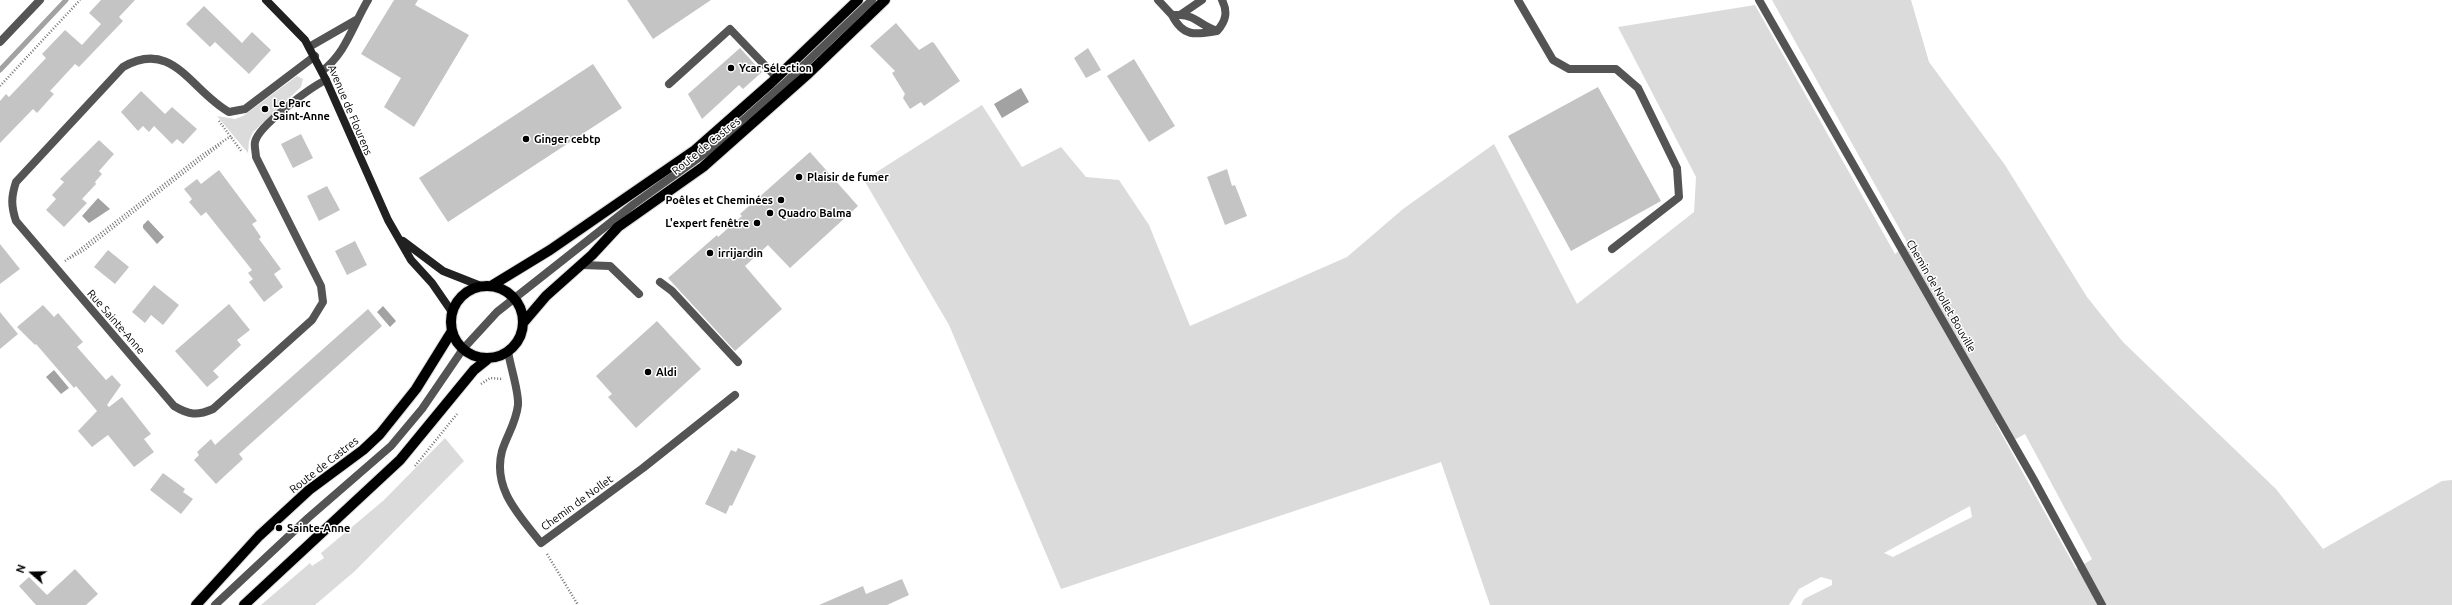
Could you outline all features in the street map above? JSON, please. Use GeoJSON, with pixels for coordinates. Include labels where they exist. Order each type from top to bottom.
{"type":"FeatureCollection","features":[{"type":"Feature","properties":{"kind":"main road","name":"Route de Castres"},"geometry":{"type":"LineString","coordinates":[[452,312],[460,297],[470,290],[486,286],[545,254],[695,150],[777,78],[858,0]]}},
{"type":"Feature","properties":{"kind":"main road","name":"Route de Castres"},"geometry":{"type":"LineString","coordinates":[[508,351],[518,338],[523,323],[546,296],[582,265],[618,228],[703,167],[803,78],[885,0]]}},
{"type":"Feature","properties":{"kind":"main road"},"geometry":{"type":"LineString","coordinates":[[486,286],[504,290],[514,298],[520,310],[523,323]]}},
{"type":"Feature","properties":{"kind":"main road"},"geometry":{"type":"LineString","coordinates":[[452,312],[452,331],[463,349],[475,356],[489,358]]}},
{"type":"Feature","properties":{"kind":"main road","name":"Route de Castres"},"geometry":{"type":"LineString","coordinates":[[196,605],[259,536],[309,490],[363,450],[380,434],[416,389],[452,331]]}},
{"type":"Feature","properties":{"kind":"main road"},"geometry":{"type":"LineString","coordinates":[[244,605],[400,460],[474,370],[489,358],[508,351]]}},
{"type":"Feature","properties":{"kind":"street"},"geometry":{"type":"LineString","coordinates":[[0,42],[40,0]]}},
{"type":"Feature","properties":{"kind":"street","name":"Avenue de Flourens"},"geometry":{"type":"LineString","coordinates":[[266,0],[284,16],[315,56],[374,192],[388,220],[401,239],[411,260],[432,283],[452,312]]}},
{"type":"Feature","properties":{"kind":"street"},"geometry":{"type":"LineString","coordinates":[[322,71],[335,61],[342,52],[356,19],[368,0]]}},
{"type":"Feature","properties":{"kind":"street"},"geometry":{"type":"LineString","coordinates":[[215,605],[308,518],[391,446],[422,408],[463,349],[497,312],[634,204],[711,149],[786,83],[872,0]]}},
{"type":"Feature","properties":{"kind":"street"},"geometry":{"type":"LineString","coordinates":[[1158,0],[1176,15],[1187,15],[1204,27],[1217,30]]}},
{"type":"Feature","properties":{"kind":"street"},"geometry":{"type":"LineString","coordinates":[[1176,15],[1202,0]]}},
{"type":"Feature","properties":{"kind":"street"},"geometry":{"type":"LineString","coordinates":[[1176,15],[1176,24],[1184,31],[1197,35],[1217,30],[1225,17],[1226,8],[1222,0]]}},
{"type":"Feature","properties":{"kind":"street"},"geometry":{"type":"LineString","coordinates":[[1518,0],[1553,60],[1569,69],[1616,69],[1638,88],[1677,168],[1678,198],[1612,249]]}},
{"type":"Feature","properties":{"kind":"street","name":"Chemin de Nollet Bouville"},"geometry":{"type":"LineString","coordinates":[[1759,0],[2030,473],[2102,605]]}},
{"type":"Feature","properties":{"kind":"street"},"geometry":{"type":"LineString","coordinates":[[309,47],[356,19]]}},
{"type":"Feature","properties":{"kind":"street"},"geometry":{"type":"LineString","coordinates":[[669,84],[730,29],[777,78]]}},
{"type":"Feature","properties":{"kind":"street","name":"Rue Sainte-Anne"},"geometry":{"type":"LineString","coordinates":[[315,56],[245,109],[229,112],[217,105],[171,62],[147,57],[123,67],[16,182],[12,193],[11,206],[16,221],[174,406],[187,414],[200,414],[213,409],[312,320],[323,302],[321,286],[256,157],[254,143],[259,132],[310,89],[326,80]]}},
{"type":"Feature","properties":{"kind":"street"},"geometry":{"type":"LineString","coordinates":[[566,259],[618,228]]}},
{"type":"Feature","properties":{"kind":"street","name":"Avenue de Flourens"},"geometry":{"type":"LineString","coordinates":[[401,239],[442,271],[486,286]]}},
{"type":"Feature","properties":{"kind":"street"},"geometry":{"type":"LineString","coordinates":[[582,265],[610,266],[639,294]]}},
{"type":"Feature","properties":{"kind":"street"},"geometry":{"type":"LineString","coordinates":[[660,282],[672,291],[738,362]]}},
{"type":"Feature","properties":{"kind":"street","name":"Chemin de Nollet"},"geometry":{"type":"LineString","coordinates":[[508,351],[518,404],[513,429],[502,451],[500,470],[502,486],[507,500],[541,543],[644,468],[735,395]]}},
{"type":"Feature","properties":{"kind":"path"},"geometry":{"type":"LineString","coordinates":[[0,86],[80,0]]}},
{"type":"Feature","properties":{"kind":"path"},"geometry":{"type":"LineString","coordinates":[[217,105],[213,115],[231,136],[245,157],[256,157]]}},
{"type":"Feature","properties":{"kind":"path"},"geometry":{"type":"LineString","coordinates":[[66,260],[83,251],[205,159],[231,136]]}},
{"type":"Feature","properties":{"kind":"path"},"geometry":{"type":"LineString","coordinates":[[56,268],[202,155],[228,139]]}},
{"type":"Feature","properties":{"kind":"path"},"geometry":{"type":"LineString","coordinates":[[541,543],[578,605]]}},
{"type":"Feature","properties":{"kind":"shaded area"},"geometry":{"type":"Polygon","coordinates":[[[1772,0],[1911,0],[1929,62],[2005,165],[2087,297],[2123,342],[2276,489],[2323,549],[2442,481],[2452,480],[2452,605],[1801,605],[1804,599],[1832,585],[1832,580],[1821,577],[1799,589],[1789,605],[1490,605],[1441,462],[1061,589],[949,325],[864,180],[982,105],[1022,167],[1061,147],[1086,177],[1119,180],[1149,225],[1190,326],[1347,257],[1403,209],[1494,144],[1577,304],[1694,212],[1696,177],[1618,27],[1755,5],[1895,254],[1908,244],[1772,0]],[[2001,418],[1996,424],[2076,569],[2092,559],[2025,434],[2014,440],[2001,418]],[[1970,506],[1884,553],[1893,557],[1972,517],[1970,506]]]}},
{"type":"Feature","properties":{"kind":"shaded area"},"geometry":{"type":"Polygon","coordinates":[[[297,76],[303,79],[301,87],[253,132],[249,141],[248,153],[217,116],[235,119],[243,116],[297,76]]]}},
{"type":"Feature","properties":{"kind":"shaded area"},"geometry":{"type":"Polygon","coordinates":[[[1021,88],[1029,102],[1002,118],[994,104],[1021,88]]]}},
{"type":"Feature","properties":{"kind":"shaded area"},"geometry":{"type":"Polygon","coordinates":[[[98,198],[110,209],[89,223],[82,216],[98,198]]]}},
{"type":"Feature","properties":{"kind":"shaded area"},"geometry":{"type":"Polygon","coordinates":[[[148,220],[164,237],[157,244],[143,228],[143,225],[148,220]]]}},
{"type":"Feature","properties":{"kind":"shaded area"},"geometry":{"type":"Polygon","coordinates":[[[383,306],[396,321],[390,327],[377,312],[383,306]]]}},
{"type":"Feature","properties":{"kind":"shaded area"},"geometry":{"type":"Polygon","coordinates":[[[54,370],[69,388],[61,394],[46,377],[54,370]]]}},
{"type":"Feature","properties":{"kind":"shaded area"},"geometry":{"type":"Polygon","coordinates":[[[445,438],[464,461],[355,571],[315,605],[261,605],[310,563],[312,566],[324,558],[321,553],[384,500],[445,438]]]}},
{"type":"Feature","properties":{"kind":"building"},"geometry":{"type":"Polygon","coordinates":[[[101,0],[135,0],[119,17],[123,21],[79,67],[75,64],[50,91],[54,94],[37,113],[33,109],[0,143],[0,101],[6,94],[9,97],[46,58],[42,54],[65,30],[82,45],[101,24],[89,13],[101,0]]]}},
{"type":"Feature","properties":{"kind":"building"},"geometry":{"type":"Polygon","coordinates":[[[394,0],[418,0],[415,5],[469,35],[414,127],[384,107],[401,78],[361,54],[394,0]]]}},
{"type":"Feature","properties":{"kind":"building"},"geometry":{"type":"Polygon","coordinates":[[[627,0],[711,0],[653,39],[627,0]]]}},
{"type":"Feature","properties":{"kind":"building"},"geometry":{"type":"Polygon","coordinates":[[[204,6],[242,43],[252,32],[271,50],[249,74],[215,42],[210,47],[186,24],[204,6]]]}},
{"type":"Feature","properties":{"kind":"building"},"geometry":{"type":"Polygon","coordinates":[[[896,23],[919,50],[932,42],[934,43],[960,81],[924,106],[921,102],[910,109],[903,98],[905,94],[892,73],[895,71],[870,46],[896,23]]]}},
{"type":"Feature","properties":{"kind":"building"},"geometry":{"type":"Polygon","coordinates":[[[740,48],[762,72],[743,89],[739,85],[702,119],[688,94],[740,48]]]}},
{"type":"Feature","properties":{"kind":"building"},"geometry":{"type":"Polygon","coordinates":[[[1088,48],[1101,70],[1086,78],[1074,58],[1088,48]]]}},
{"type":"Feature","properties":{"kind":"building"},"geometry":{"type":"Polygon","coordinates":[[[1134,59],[1175,126],[1149,142],[1107,76],[1134,59]]]}},
{"type":"Feature","properties":{"kind":"building","name":"Ginger cebtp"},"geometry":{"type":"Polygon","coordinates":[[[593,64],[622,108],[448,222],[419,178],[593,64]]]}},
{"type":"Feature","properties":{"kind":"building"},"geometry":{"type":"Polygon","coordinates":[[[1598,87],[1661,201],[1571,251],[1508,136],[1598,87]]]}},
{"type":"Feature","properties":{"kind":"building"},"geometry":{"type":"Polygon","coordinates":[[[141,91],[165,114],[172,107],[197,129],[183,144],[177,139],[172,144],[154,126],[149,132],[143,126],[138,131],[121,112],[141,91]]]}},
{"type":"Feature","properties":{"kind":"building"},"geometry":{"type":"Polygon","coordinates":[[[301,134],[313,158],[293,168],[281,144],[301,134]]]}},
{"type":"Feature","properties":{"kind":"building"},"geometry":{"type":"Polygon","coordinates":[[[99,140],[114,154],[99,171],[102,174],[95,182],[96,184],[82,199],[87,203],[64,227],[46,210],[56,199],[52,195],[64,182],[60,179],[99,140]]]}},
{"type":"Feature","properties":{"kind":"building"},"geometry":{"type":"Polygon","coordinates":[[[810,152],[858,206],[790,268],[768,245],[745,266],[782,309],[735,351],[668,278],[717,235],[718,237],[742,216],[740,214],[810,152]]]}},
{"type":"Feature","properties":{"kind":"building"},"geometry":{"type":"Polygon","coordinates":[[[1227,169],[1232,186],[1235,185],[1247,216],[1225,225],[1207,177],[1227,169]]]}},
{"type":"Feature","properties":{"kind":"building"},"geometry":{"type":"Polygon","coordinates":[[[219,170],[257,221],[252,224],[261,237],[259,239],[281,269],[274,274],[283,287],[264,302],[249,282],[253,279],[248,273],[252,270],[206,212],[201,216],[189,202],[192,199],[184,189],[197,179],[201,184],[219,170]]]}},
{"type":"Feature","properties":{"kind":"building"},"geometry":{"type":"Polygon","coordinates":[[[327,186],[340,210],[319,221],[307,196],[327,186]]]}},
{"type":"Feature","properties":{"kind":"building"},"geometry":{"type":"Polygon","coordinates":[[[355,241],[367,265],[347,275],[335,251],[355,241]]]}},
{"type":"Feature","properties":{"kind":"building"},"geometry":{"type":"Polygon","coordinates":[[[0,244],[20,269],[0,284],[0,244]]]}},
{"type":"Feature","properties":{"kind":"building"},"geometry":{"type":"Polygon","coordinates":[[[108,250],[129,267],[115,284],[94,267],[108,250]]]}},
{"type":"Feature","properties":{"kind":"building"},"geometry":{"type":"Polygon","coordinates":[[[154,285],[179,305],[163,325],[151,315],[145,323],[132,312],[154,285]]]}},
{"type":"Feature","properties":{"kind":"building"},"geometry":{"type":"Polygon","coordinates":[[[229,304],[250,330],[237,340],[241,345],[213,371],[219,377],[207,387],[175,351],[229,304]]]}},
{"type":"Feature","properties":{"kind":"building"},"geometry":{"type":"Polygon","coordinates":[[[43,305],[54,317],[58,313],[83,342],[77,347],[106,380],[112,375],[121,385],[107,405],[109,407],[122,397],[151,434],[144,439],[154,452],[134,467],[108,435],[92,447],[78,431],[97,411],[76,386],[74,388],[36,344],[35,345],[17,327],[43,305]]]}},
{"type":"Feature","properties":{"kind":"building"},"geometry":{"type":"Polygon","coordinates":[[[368,309],[382,326],[239,454],[243,459],[216,484],[194,460],[199,455],[197,452],[211,439],[215,445],[368,309]]]}},
{"type":"Feature","properties":{"kind":"building"},"geometry":{"type":"Polygon","coordinates":[[[0,312],[18,334],[0,349],[0,312]]]}},
{"type":"Feature","properties":{"kind":"building","name":"Aldi"},"geometry":{"type":"Polygon","coordinates":[[[657,321],[701,369],[636,428],[608,397],[612,394],[596,376],[657,321]]]}},
{"type":"Feature","properties":{"kind":"building"},"geometry":{"type":"Polygon","coordinates":[[[738,448],[756,456],[732,506],[730,505],[726,514],[705,504],[731,450],[736,452],[738,448]]]}},
{"type":"Feature","properties":{"kind":"building"},"geometry":{"type":"Polygon","coordinates":[[[163,473],[185,489],[183,492],[193,499],[181,514],[150,490],[163,473]]]}},
{"type":"Feature","properties":{"kind":"building"},"geometry":{"type":"Polygon","coordinates":[[[75,569],[98,594],[86,605],[36,605],[19,586],[29,577],[47,595],[75,569]]]}},
{"type":"Feature","properties":{"kind":"building"},"geometry":{"type":"Polygon","coordinates":[[[902,579],[909,595],[887,605],[819,605],[863,586],[866,594],[902,579]]]}},
{"type":"Feature","properties":{"kind":"waterway"},"geometry":{"type":"LineString","coordinates":[[0,70],[66,0]]}},
{"type":"Feature","properties":{"kind":"place","name":"Ycar Sélection"},"geometry":{"type":"Point","coordinates":[731,68]}},
{"type":"Feature","properties":{"kind":"place","name":"Le Parc Saint-Anne"},"geometry":{"type":"Point","coordinates":[265,109]}},
{"type":"Feature","properties":{"kind":"place","name":"Ginger cebtp"},"geometry":{"type":"Point","coordinates":[526,139]}},
{"type":"Feature","properties":{"kind":"place","name":"Plaisir de fumer"},"geometry":{"type":"Point","coordinates":[799,177]}},
{"type":"Feature","properties":{"kind":"place","name":"Poêles et Cheminées"},"geometry":{"type":"Point","coordinates":[781,200]}},
{"type":"Feature","properties":{"kind":"place","name":"Quadro Balma"},"geometry":{"type":"Point","coordinates":[770,213]}},
{"type":"Feature","properties":{"kind":"place","name":"L'expert fenêtre"},"geometry":{"type":"Point","coordinates":[757,223]}},
{"type":"Feature","properties":{"kind":"place","name":"irrijardin"},"geometry":{"type":"Point","coordinates":[710,253]}},
{"type":"Feature","properties":{"kind":"place","name":"Aldi"},"geometry":{"type":"Point","coordinates":[648,372]}},
{"type":"Feature","properties":{"kind":"place","name":"Sainte-Anne"},"geometry":{"type":"Point","coordinates":[279,528]}}]}
